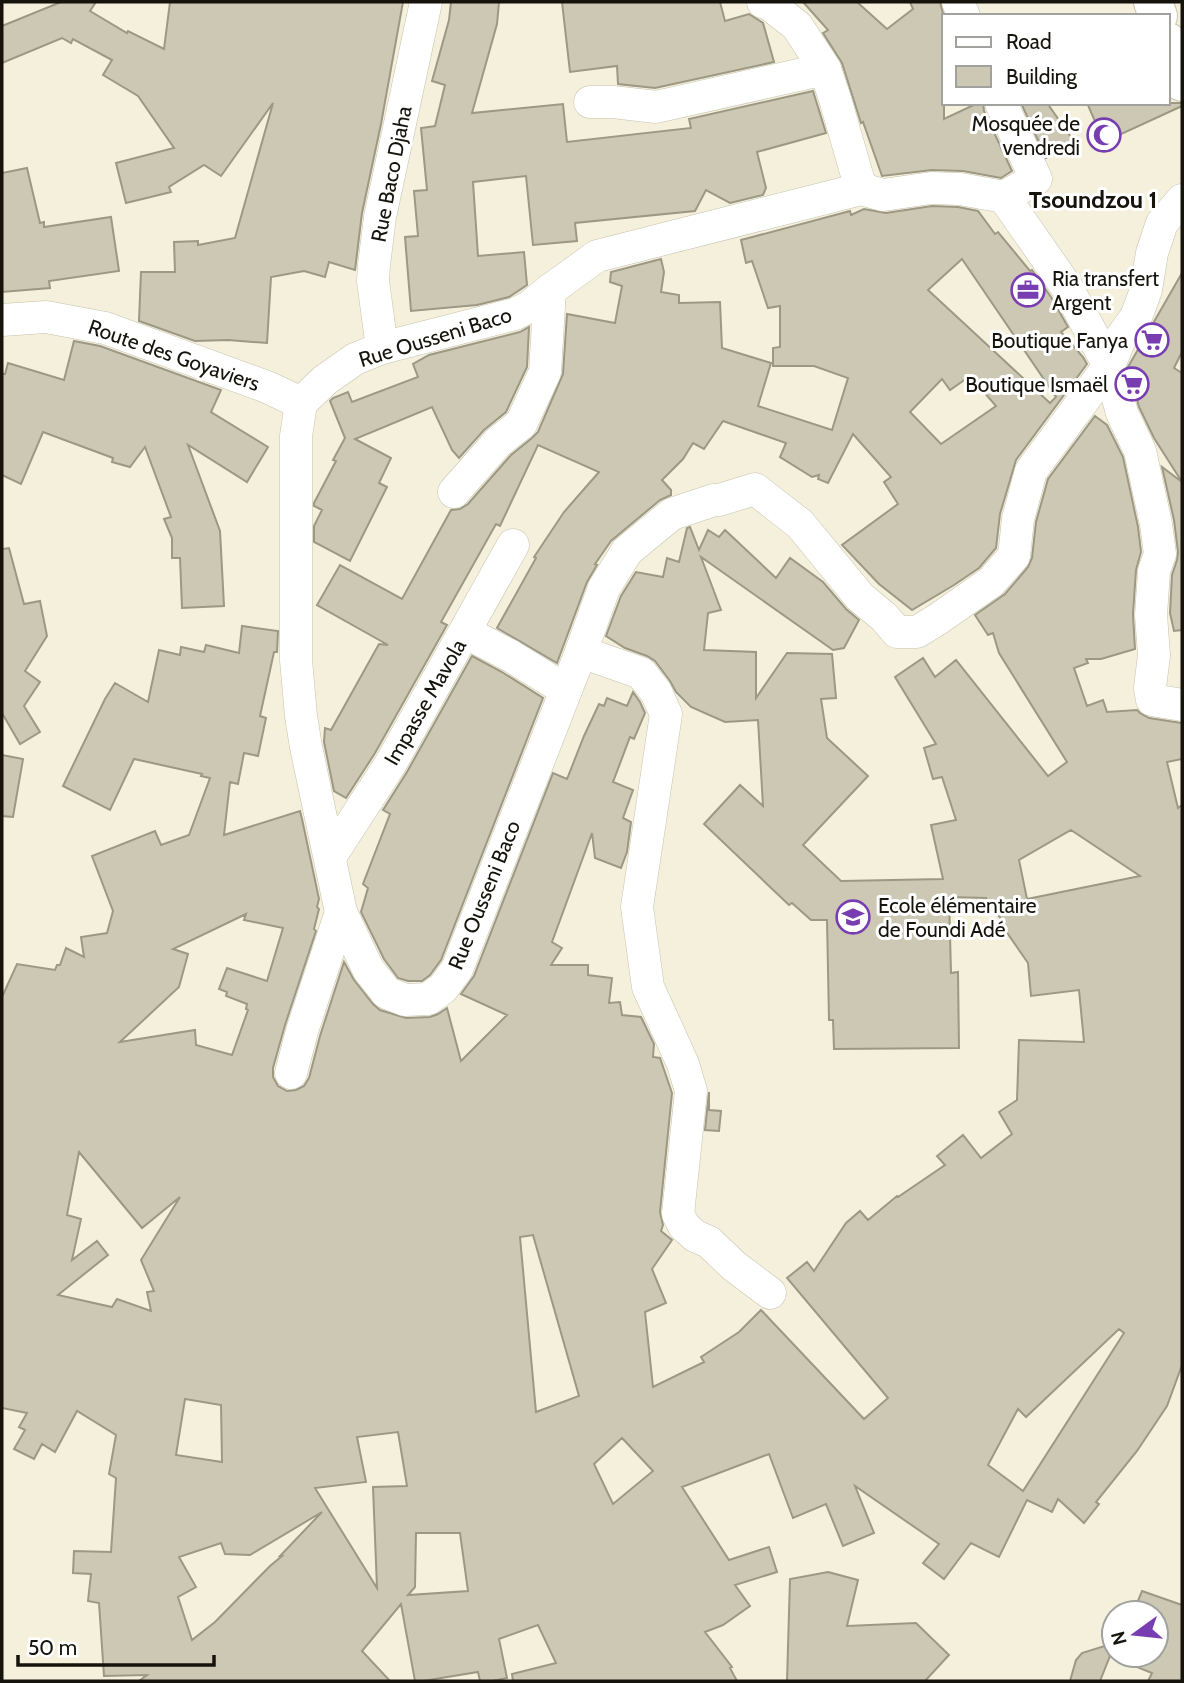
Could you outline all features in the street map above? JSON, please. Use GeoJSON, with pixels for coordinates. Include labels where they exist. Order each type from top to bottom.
{"type":"FeatureCollection","features":[{"type":"Feature","properties":{"kind":"street","name":"Rue Baco Djaha"},"geometry":{"type":"LineString","coordinates":[[383,348],[373,281],[374,265],[380,217],[426,2]]}},
{"type":"Feature","properties":{"kind":"street"},"geometry":{"type":"LineString","coordinates":[[763,2],[797,26],[825,69],[861,189]]}},
{"type":"Feature","properties":{"kind":"street"},"geometry":{"type":"LineString","coordinates":[[590,102],[656,107],[825,69]]}},
{"type":"Feature","properties":{"kind":"street"},"geometry":{"type":"LineString","coordinates":[[1002,105],[1036,179],[1004,197],[1068,289],[1109,366],[1122,413],[1140,452],[1160,554],[1154,571],[1151,615],[1154,655],[1150,688],[1152,700],[1182,705]]}},
{"type":"Feature","properties":{"kind":"street","name":"Rue Ousseni Baco"},"geometry":{"type":"LineString","coordinates":[[1004,197],[960,189],[931,188],[883,195],[861,189],[597,256],[529,307],[515,314],[383,348],[355,359],[325,380],[301,402],[296,436],[296,660],[306,747],[341,912],[368,969],[387,993],[405,1000],[428,999],[443,988],[457,969],[604,588],[627,551],[672,514],[755,489],[800,524],[860,597],[897,632],[917,632],[991,582],[1014,556],[1018,519],[1031,471],[1109,366],[1120,340],[1136,317],[1146,290],[1152,253],[1162,223],[1182,200]]}},
{"type":"Feature","properties":{"kind":"street"},"geometry":{"type":"LineString","coordinates":[[454,492],[498,442],[521,424],[545,372],[550,290]]}},
{"type":"Feature","properties":{"kind":"street","name":"Route des Goyaviers"},"geometry":{"type":"LineString","coordinates":[[2,320],[46,317],[106,328],[301,402]]}},
{"type":"Feature","properties":{"kind":"street","name":"Impasse Mavola"},"geometry":{"type":"LineString","coordinates":[[330,857],[391,763],[513,545]]}},
{"type":"Feature","properties":{"kind":"street"},"geometry":{"type":"LineString","coordinates":[[465,632],[566,690]]}},
{"type":"Feature","properties":{"kind":"street"},"geometry":{"type":"LineString","coordinates":[[581,652],[640,673],[656,692],[666,715],[637,907],[648,987],[683,1064],[691,1091],[678,1214],[684,1226],[695,1236],[709,1242],[734,1266],[770,1293]]}},
{"type":"Feature","properties":{"kind":"street"},"geometry":{"type":"LineString","coordinates":[[292,1073],[309,1009],[341,912]]}},
{"type":"Feature","properties":{"kind":"building"},"geometry":{"type":"Polygon","coordinates":[[[61,2],[96,2],[90,11],[127,33],[128,31],[164,49],[170,2],[403,2],[362,213],[355,270],[329,262],[325,277],[304,271],[271,277],[267,343],[195,341],[139,321],[141,272],[175,272],[174,242],[198,241],[198,245],[235,238],[273,103],[221,176],[204,165],[169,187],[171,192],[126,203],[116,163],[174,148],[138,96],[103,75],[112,60],[73,39],[71,43],[62,38],[2,63],[2,26],[61,2]]]}},
{"type":"Feature","properties":{"kind":"building"},"geometry":{"type":"Polygon","coordinates":[[[451,2],[499,2],[497,24],[472,113],[563,104],[567,142],[691,128],[689,119],[813,91],[826,133],[757,152],[766,188],[763,195],[730,203],[706,190],[695,211],[575,223],[577,241],[533,245],[526,176],[473,182],[478,256],[524,252],[527,285],[509,297],[477,305],[411,311],[405,237],[418,236],[414,191],[427,190],[421,128],[435,126],[445,85],[432,81],[449,20],[451,2]]]}},
{"type":"Feature","properties":{"kind":"building"},"geometry":{"type":"Polygon","coordinates":[[[562,2],[720,2],[725,21],[749,14],[763,23],[774,62],[655,88],[618,84],[617,66],[570,72],[562,2]]]}},
{"type":"Feature","properties":{"kind":"building"},"geometry":{"type":"Polygon","coordinates":[[[803,2],[857,2],[887,29],[913,9],[910,2],[940,2],[943,14],[944,119],[974,105],[983,105],[1012,171],[1001,178],[963,171],[932,170],[882,176],[863,122],[861,123],[842,63],[823,33],[828,30],[803,2]]]}},
{"type":"Feature","properties":{"kind":"building","name":"Mosquée de vendredi"},"geometry":{"type":"Polygon","coordinates":[[[1182,103],[1182,106],[1104,142],[1088,105],[1182,103]]]}},
{"type":"Feature","properties":{"kind":"building"},"geometry":{"type":"Polygon","coordinates":[[[1022,105],[1048,105],[1073,140],[1046,158],[1022,105]]]}},
{"type":"Feature","properties":{"kind":"building"},"geometry":{"type":"Polygon","coordinates":[[[27,168],[40,223],[44,222],[44,227],[111,217],[119,271],[49,281],[50,288],[2,292],[2,173],[27,168]]]}},
{"type":"Feature","properties":{"kind":"building"},"geometry":{"type":"Polygon","coordinates":[[[932,206],[978,211],[995,234],[998,232],[1030,271],[1032,270],[1068,327],[1061,332],[1087,364],[1016,460],[1000,514],[996,548],[979,568],[912,610],[879,584],[842,545],[898,504],[884,482],[891,477],[853,434],[828,483],[818,479],[819,475],[812,477],[780,457],[786,443],[723,421],[704,449],[693,443],[683,459],[662,480],[671,490],[671,495],[660,500],[611,541],[595,564],[597,565],[587,582],[557,663],[497,628],[536,558],[534,557],[564,512],[599,472],[538,445],[500,526],[496,524],[441,622],[447,625],[375,753],[346,798],[334,791],[324,742],[325,728],[331,730],[379,644],[388,645],[317,605],[340,565],[402,599],[451,510],[468,504],[511,455],[538,432],[563,374],[567,314],[615,323],[622,286],[610,282],[611,272],[661,259],[664,272],[661,292],[679,295],[679,303],[720,302],[722,348],[771,363],[758,406],[832,430],[848,378],[814,366],[773,366],[773,348],[780,347],[780,306],[768,308],[752,261],[746,263],[741,240],[850,211],[851,215],[864,209],[886,213],[932,206]],[[962,259],[928,290],[1050,403],[1056,397],[962,259]],[[970,376],[950,390],[942,379],[910,412],[941,444],[996,406],[970,376]]]}},
{"type":"Feature","properties":{"kind":"building"},"geometry":{"type":"Polygon","coordinates":[[[1182,273],[1182,352],[1174,368],[1182,373],[1182,482],[1154,438],[1139,407],[1128,367],[1182,273]]]}},
{"type":"Feature","properties":{"kind":"building"},"geometry":{"type":"Polygon","coordinates":[[[529,327],[527,367],[506,412],[484,430],[459,458],[452,450],[432,407],[355,439],[391,458],[379,483],[387,487],[350,561],[314,542],[314,526],[322,510],[314,506],[314,503],[345,438],[330,401],[333,398],[348,392],[352,402],[418,377],[413,364],[429,355],[520,332],[529,327]]]}},
{"type":"Feature","properties":{"kind":"building"},"geometry":{"type":"Polygon","coordinates":[[[74,341],[100,346],[221,390],[211,412],[268,447],[247,482],[188,445],[220,531],[224,606],[182,608],[180,558],[172,558],[172,538],[164,519],[171,517],[145,447],[130,467],[43,432],[21,484],[2,475],[2,374],[5,374],[8,363],[64,380],[74,341]]]}},
{"type":"Feature","properties":{"kind":"building"},"geometry":{"type":"Polygon","coordinates":[[[1095,416],[1107,425],[1123,457],[1138,527],[1141,552],[1136,570],[1133,614],[1135,649],[1101,659],[1086,659],[1088,663],[1074,668],[1087,706],[1103,700],[1107,712],[1137,710],[1149,718],[1182,723],[1182,759],[1167,762],[1178,808],[1182,805],[1182,1365],[1167,1406],[1137,1451],[1096,1502],[1099,1504],[1084,1523],[1058,1499],[1052,1512],[1027,1500],[999,1557],[971,1543],[944,1579],[923,1563],[939,1544],[855,1486],[874,1533],[843,1546],[826,1504],[793,1518],[769,1454],[682,1487],[729,1560],[769,1547],[777,1572],[735,1585],[750,1606],[723,1625],[705,1632],[732,1667],[730,1668],[737,1681],[513,1681],[512,1674],[556,1663],[538,1625],[499,1639],[507,1678],[480,1681],[478,1672],[415,1681],[401,1604],[362,1651],[390,1681],[139,1681],[147,1675],[104,1676],[99,1603],[88,1601],[91,1574],[73,1573],[74,1551],[111,1552],[116,1478],[109,1474],[116,1435],[77,1411],[55,1452],[42,1444],[34,1459],[14,1449],[25,1430],[19,1427],[27,1413],[2,1408],[2,997],[17,964],[55,970],[57,965],[60,965],[66,948],[84,957],[81,937],[107,933],[113,911],[92,856],[155,831],[161,845],[189,835],[210,778],[134,759],[110,810],[63,786],[115,683],[148,702],[159,650],[180,655],[181,647],[204,652],[206,645],[239,653],[242,626],[278,631],[277,652],[274,652],[260,716],[266,718],[258,756],[244,753],[238,784],[230,782],[224,835],[300,811],[319,909],[314,929],[316,931],[273,1068],[273,1077],[278,1086],[287,1091],[304,1086],[309,1078],[344,962],[354,980],[380,1010],[406,1018],[430,1017],[447,1008],[461,1061],[507,1015],[461,994],[474,976],[553,773],[567,779],[599,704],[604,706],[607,698],[627,706],[633,692],[645,713],[634,739],[630,737],[613,782],[633,790],[623,818],[631,822],[627,852],[621,868],[595,858],[592,833],[552,942],[562,948],[551,965],[588,965],[588,975],[612,978],[609,1003],[620,1002],[622,1015],[641,1017],[654,1044],[653,1057],[660,1058],[672,1093],[660,1212],[663,1225],[661,1231],[672,1240],[652,1269],[666,1303],[645,1312],[653,1387],[704,1362],[701,1357],[739,1332],[761,1310],[864,1419],[888,1398],[787,1278],[807,1262],[814,1271],[846,1223],[860,1211],[868,1220],[897,1196],[945,1165],[937,1156],[963,1135],[981,1158],[1012,1134],[999,1112],[1017,1100],[1019,1040],[1084,1042],[1079,990],[1031,996],[1028,963],[986,898],[949,897],[951,973],[958,972],[959,1048],[834,1049],[833,1020],[829,1020],[827,920],[811,920],[792,903],[789,905],[704,824],[740,785],[763,806],[758,720],[725,722],[691,707],[676,692],[655,661],[606,636],[621,596],[636,572],[663,577],[667,558],[679,562],[687,528],[690,527],[699,550],[708,530],[719,537],[725,530],[776,578],[790,558],[823,582],[859,620],[844,648],[833,650],[701,557],[721,610],[708,613],[704,650],[756,652],[756,698],[787,653],[832,654],[836,698],[821,699],[827,738],[868,776],[803,845],[841,881],[943,879],[931,825],[956,820],[942,777],[933,779],[924,748],[936,744],[895,677],[923,658],[935,677],[956,660],[1048,776],[1067,762],[999,653],[993,633],[988,635],[975,615],[1005,594],[1028,567],[1032,558],[1036,522],[1048,479],[1095,416]],[[1071,830],[1019,860],[1027,899],[1140,876],[1071,830]],[[246,914],[173,949],[188,954],[179,987],[120,1042],[195,1030],[196,1045],[232,1055],[248,1010],[247,1004],[226,996],[227,992],[219,989],[227,968],[267,981],[283,928],[244,920],[246,914]],[[79,1152],[67,1215],[81,1219],[72,1260],[97,1241],[108,1255],[58,1295],[112,1307],[117,1299],[151,1311],[147,1292],[154,1291],[141,1260],[180,1197],[142,1228],[79,1152]],[[533,1235],[520,1237],[536,1412],[579,1396],[533,1235]],[[1119,1329],[1026,1417],[1018,1409],[988,1465],[1023,1491],[1124,1333],[1119,1329]],[[185,1399],[176,1455],[222,1462],[221,1405],[185,1399]],[[398,1432],[357,1437],[366,1482],[315,1488],[377,1588],[373,1487],[407,1486],[398,1432]],[[622,1438],[594,1464],[613,1504],[653,1471],[622,1438]],[[322,1512],[250,1555],[225,1554],[221,1543],[179,1557],[196,1587],[178,1597],[192,1640],[215,1622],[322,1512]],[[416,1533],[415,1587],[408,1595],[468,1591],[460,1533],[416,1533]]]}},
{"type":"Feature","properties":{"kind":"building"},"geometry":{"type":"Polygon","coordinates":[[[1162,467],[1182,482],[1182,630],[1174,631],[1170,613],[1172,575],[1178,552],[1162,467]]]}},
{"type":"Feature","properties":{"kind":"building"},"geometry":{"type":"Polygon","coordinates":[[[9,548],[24,604],[40,601],[47,636],[25,671],[40,682],[24,706],[40,732],[20,744],[2,713],[2,549],[9,548]]]}},
{"type":"Feature","properties":{"kind":"building"},"geometry":{"type":"Polygon","coordinates":[[[472,656],[543,698],[441,960],[422,981],[408,981],[398,978],[384,959],[361,912],[368,888],[363,884],[390,814],[383,810],[472,656]]]}},
{"type":"Feature","properties":{"kind":"building"},"geometry":{"type":"Polygon","coordinates":[[[2,755],[23,759],[13,817],[2,816],[2,755]]]}},
{"type":"Feature","properties":{"kind":"building"},"geometry":{"type":"Polygon","coordinates":[[[709,1092],[709,1110],[721,1111],[719,1131],[705,1130],[709,1092]]]}},
{"type":"Feature","properties":{"kind":"building"},"geometry":{"type":"Polygon","coordinates":[[[828,1572],[858,1580],[847,1626],[916,1623],[949,1655],[925,1681],[787,1681],[790,1579],[828,1572]]]}},
{"type":"Feature","properties":{"kind":"building"},"geometry":{"type":"Polygon","coordinates":[[[1142,1591],[1165,1599],[1139,1599],[1142,1591]]]}},
{"type":"Feature","properties":{"kind":"building"},"geometry":{"type":"Polygon","coordinates":[[[1170,1601],[1182,1605],[1182,1681],[1148,1681],[1152,1673],[1142,1669],[1170,1669],[1170,1601]]]}},
{"type":"Feature","properties":{"kind":"building"},"geometry":{"type":"Polygon","coordinates":[[[1100,1647],[1100,1669],[1105,1669],[1100,1681],[1070,1681],[1076,1660],[1082,1653],[1100,1647]]]}},
{"type":"Feature","properties":{"kind":"place","name":"Mosquée de vendredi"},"geometry":{"type":"Point","coordinates":[1104,135]}},
{"type":"Feature","properties":{"kind":"place","name":"Ria transfert Argent"},"geometry":{"type":"Point","coordinates":[1028,290]}},
{"type":"Feature","properties":{"kind":"place","name":"Boutique Fanya"},"geometry":{"type":"Point","coordinates":[1152,340]}},
{"type":"Feature","properties":{"kind":"place","name":"Boutique Ismaël"},"geometry":{"type":"Point","coordinates":[1132,384]}},
{"type":"Feature","properties":{"kind":"place","name":"Ecole élémentaire de Foundi Adé"},"geometry":{"type":"Point","coordinates":[853,917]}},
{"type":"Feature","properties":{"kind":"district","name":"Tsoundzou 1"},"geometry":{"type":"Point","coordinates":[1093,199]}}]}
